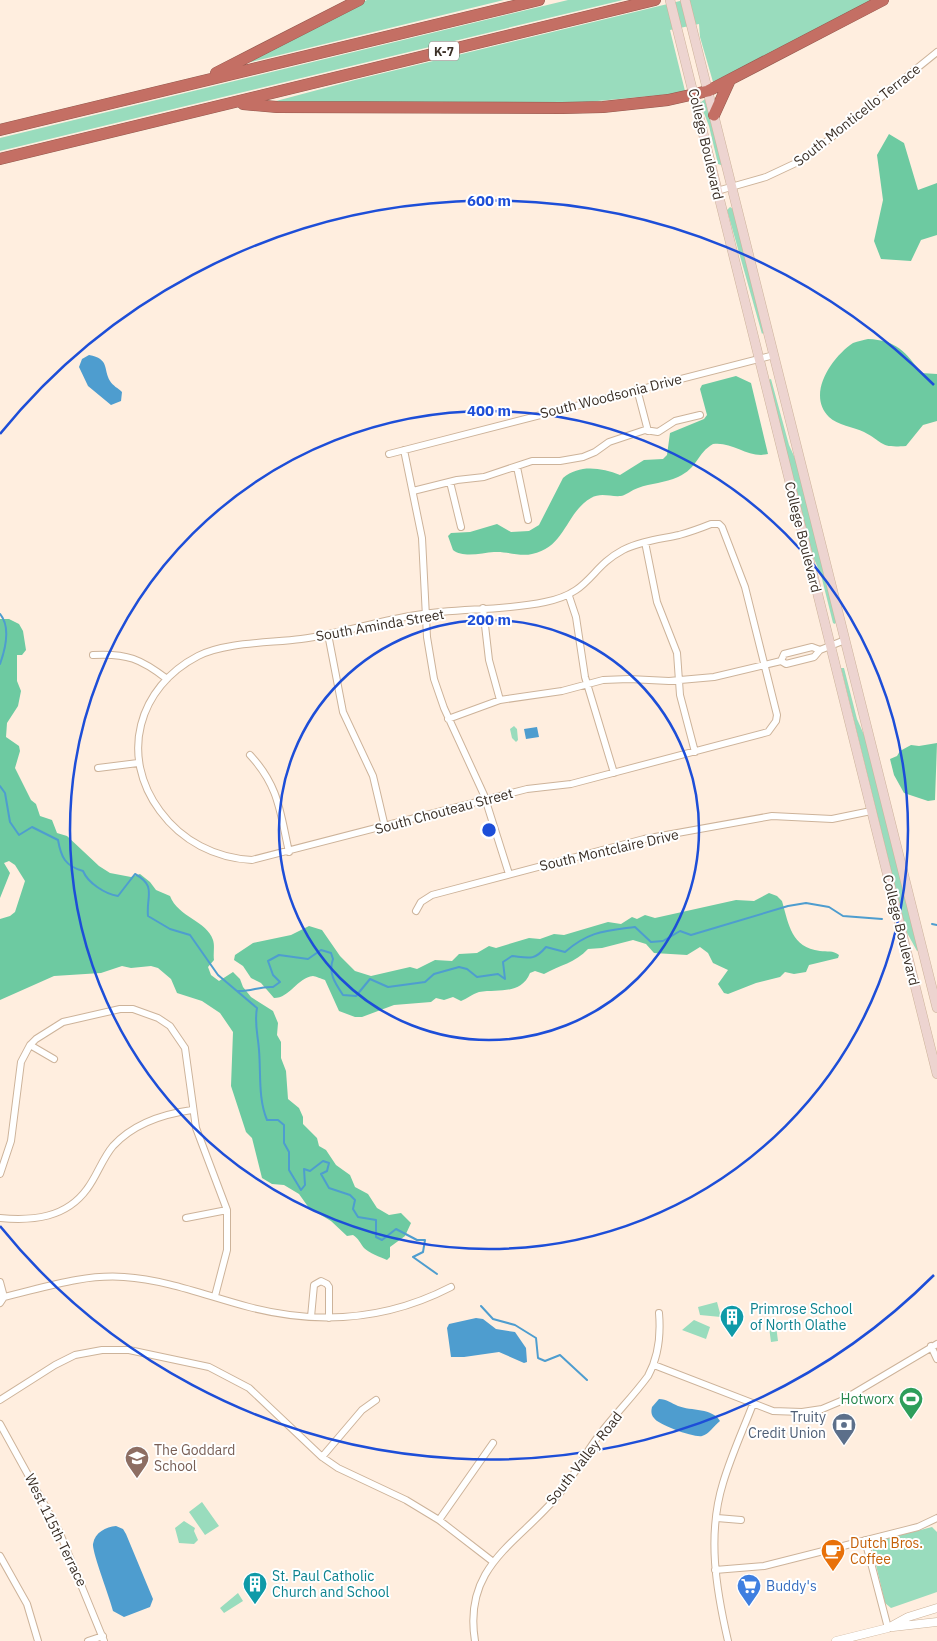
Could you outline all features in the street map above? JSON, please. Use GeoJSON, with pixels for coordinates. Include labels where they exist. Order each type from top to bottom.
{"type":"FeatureCollection","features":[{"type":"Feature","properties":{"kind":"highway"},"geometry":{"type":"LineString","coordinates":[[195,83],[359,0]]}},
{"type":"Feature","properties":{"kind":"highway","name":"K-7"},"geometry":{"type":"LineString","coordinates":[[0,130],[538,0]]}},
{"type":"Feature","properties":{"kind":"highway","name":"K-7"},"geometry":{"type":"LineString","coordinates":[[0,159],[655,0]]}},
{"type":"Feature","properties":{"kind":"highway"},"geometry":{"type":"LineString","coordinates":[[234,103],[277,107],[562,108],[603,107],[694,95],[729,82],[883,0]]}},
{"type":"Feature","properties":{"kind":"highway"},"geometry":{"type":"LineString","coordinates":[[714,115],[729,82]]}},
{"type":"Feature","properties":{"kind":"main road","name":"College Boulevard"},"geometry":{"type":"LineString","coordinates":[[670,0],[871,811],[935,1057],[937,1073]]}},
{"type":"Feature","properties":{"kind":"main road","name":"College Boulevard"},"geometry":{"type":"LineString","coordinates":[[685,0],[937,1008]]}},
{"type":"Feature","properties":{"kind":"street","name":"South Monticello Terrace"},"geometry":{"type":"LineString","coordinates":[[717,191],[732,188],[784,170],[811,154],[937,52]]}},
{"type":"Feature","properties":{"kind":"street","name":"South Woodsonia Drive"},"geometry":{"type":"LineString","coordinates":[[389,454],[774,355]]}},
{"type":"Feature","properties":{"kind":"street"},"geometry":{"type":"LineString","coordinates":[[638,390],[648,431]]}},
{"type":"Feature","properties":{"kind":"street"},"geometry":{"type":"LineString","coordinates":[[413,491],[450,482],[484,477],[532,461],[560,462],[583,457],[595,452],[609,442],[648,431],[658,432],[674,422],[700,414]]}},
{"type":"Feature","properties":{"kind":"street"},"geometry":{"type":"LineString","coordinates":[[404,450],[422,538],[427,637],[434,679],[448,719],[486,800],[509,874]]}},
{"type":"Feature","properties":{"kind":"street"},"geometry":{"type":"LineString","coordinates":[[516,467],[528,520]]}},
{"type":"Feature","properties":{"kind":"street"},"geometry":{"type":"LineString","coordinates":[[450,482],[461,527]]}},
{"type":"Feature","properties":{"kind":"street","name":"South Aminda Street"},"geometry":{"type":"LineString","coordinates":[[142,719],[158,689],[199,655],[223,648],[304,639],[426,614],[544,603],[569,596],[582,588],[612,557],[628,547],[681,534],[711,524],[719,524],[722,528],[745,587],[764,665]]}},
{"type":"Feature","properties":{"kind":"street"},"geometry":{"type":"LineString","coordinates":[[645,542],[657,602],[677,653],[680,695],[695,752]]}},
{"type":"Feature","properties":{"kind":"street"},"geometry":{"type":"LineString","coordinates":[[569,596],[576,617],[587,684],[614,773]]}},
{"type":"Feature","properties":{"kind":"street"},"geometry":{"type":"LineString","coordinates":[[483,608],[489,660],[500,700]]}},
{"type":"Feature","properties":{"kind":"street"},"geometry":{"type":"LineString","coordinates":[[328,634],[343,712],[373,776],[385,827]]}},
{"type":"Feature","properties":{"kind":"street"},"geometry":{"type":"LineString","coordinates":[[781,660],[786,664],[814,657],[820,650],[845,640]]}},
{"type":"Feature","properties":{"kind":"street"},"geometry":{"type":"LineString","coordinates":[[448,719],[500,700],[562,691],[587,684],[620,679],[679,680],[714,677],[781,660],[784,654],[812,647],[820,650]]}},
{"type":"Feature","properties":{"kind":"street"},"geometry":{"type":"LineString","coordinates":[[93,655],[126,655],[145,662],[168,679]]}},
{"type":"Feature","properties":{"kind":"street","name":"South Chouteau Street"},"geometry":{"type":"LineString","coordinates":[[142,719],[138,736],[138,763],[146,788],[171,825],[205,849],[230,859],[252,860],[289,852],[527,789],[571,784],[768,732],[773,727],[777,715],[764,665]]}},
{"type":"Feature","properties":{"kind":"street"},"geometry":{"type":"LineString","coordinates":[[250,755],[265,771],[272,783],[289,852]]}},
{"type":"Feature","properties":{"kind":"street"},"geometry":{"type":"LineString","coordinates":[[98,768],[138,763]]}},
{"type":"Feature","properties":{"kind":"street","name":"South Montclaire Drive"},"geometry":{"type":"LineString","coordinates":[[416,911],[421,902],[432,895],[644,839],[772,816],[832,818],[871,811]]}},
{"type":"Feature","properties":{"kind":"street"},"geometry":{"type":"LineString","coordinates":[[0,1174],[11,1141],[21,1062],[30,1045],[53,1027],[105,1012],[133,1009],[158,1018],[170,1026],[185,1048],[189,1068],[192,1110],[202,1147],[221,1187],[227,1210],[227,1250],[215,1296]]}},
{"type":"Feature","properties":{"kind":"street"},"geometry":{"type":"LineString","coordinates":[[30,1045],[54,1060]]}},
{"type":"Feature","properties":{"kind":"street"},"geometry":{"type":"LineString","coordinates":[[0,1218],[37,1219],[58,1213],[73,1203],[87,1189],[105,1157],[123,1137],[156,1118],[192,1110]]}},
{"type":"Feature","properties":{"kind":"street"},"geometry":{"type":"LineString","coordinates":[[186,1218],[227,1210]]}},
{"type":"Feature","properties":{"kind":"street"},"geometry":{"type":"LineString","coordinates":[[2,1296],[81,1279],[121,1277],[162,1282],[276,1314],[329,1318],[359,1317],[386,1312],[434,1296],[451,1286]]}},
{"type":"Feature","properties":{"kind":"street"},"geometry":{"type":"LineString","coordinates":[[312,1317],[314,1285],[321,1281],[329,1287],[329,1318]]}},
{"type":"Feature","properties":{"kind":"street"},"geometry":{"type":"LineString","coordinates":[[0,1282],[2,1296],[0,1303]]}},
{"type":"Feature","properties":{"kind":"street","name":"South Valley Road"},"geometry":{"type":"LineString","coordinates":[[475,1641],[472,1626],[475,1598],[492,1561],[564,1488],[598,1437],[632,1398],[654,1365],[660,1342],[659,1313]]}},
{"type":"Feature","properties":{"kind":"street"},"geometry":{"type":"LineString","coordinates":[[654,1365],[753,1404],[773,1411],[788,1412],[822,1409],[852,1396],[934,1345],[937,1359]]}},
{"type":"Feature","properties":{"kind":"street"},"geometry":{"type":"LineString","coordinates":[[0,1400],[55,1365],[75,1355],[102,1350],[129,1350],[209,1367],[249,1388],[322,1457],[362,1480],[406,1500],[439,1520],[492,1561]]}},
{"type":"Feature","properties":{"kind":"street"},"geometry":{"type":"LineString","coordinates":[[322,1457],[362,1410],[376,1400]]}},
{"type":"Feature","properties":{"kind":"street"},"geometry":{"type":"LineString","coordinates":[[728,1641],[717,1597],[715,1570],[717,1518],[723,1483],[753,1404]]}},
{"type":"Feature","properties":{"kind":"street","name":"West 115th Terrace"},"geometry":{"type":"LineString","coordinates":[[0,1424],[59,1531],[104,1638]]}},
{"type":"Feature","properties":{"kind":"street"},"geometry":{"type":"LineString","coordinates":[[439,1520],[493,1443]]}},
{"type":"Feature","properties":{"kind":"street"},"geometry":{"type":"LineString","coordinates":[[717,1518],[741,1520]]}},
{"type":"Feature","properties":{"kind":"street"},"geometry":{"type":"LineString","coordinates":[[715,1570],[764,1566],[918,1527],[937,1518]]}},
{"type":"Feature","properties":{"kind":"street"},"geometry":{"type":"LineString","coordinates":[[865,1540],[889,1627]]}},
{"type":"Feature","properties":{"kind":"street"},"geometry":{"type":"LineString","coordinates":[[0,1556],[27,1604],[38,1641]]}},
{"type":"Feature","properties":{"kind":"street"},"geometry":{"type":"LineString","coordinates":[[836,1641],[889,1627],[908,1617],[937,1608]]}},
{"type":"Feature","properties":{"kind":"street"},"geometry":{"type":"LineString","coordinates":[[889,1627],[906,1627],[937,1622]]}},
{"type":"Feature","properties":{"kind":"street"},"geometry":{"type":"LineString","coordinates":[[88,1641],[104,1638]]}},
{"type":"Feature","properties":{"kind":"green space"},"geometry":{"type":"Polygon","coordinates":[[[367,0],[504,0],[251,62],[251,60],[367,0]]]}},
{"type":"Feature","properties":{"kind":"green space"},"geometry":{"type":"Polygon","coordinates":[[[568,0],[623,0],[0,151],[0,138],[568,0]]]}},
{"type":"Feature","properties":{"kind":"green space"},"geometry":{"type":"Polygon","coordinates":[[[684,0],[875,0],[713,82],[700,37],[699,24],[670,30],[685,91],[681,93],[556,105],[277,104],[276,101],[355,80],[684,0]]]}},
{"type":"Feature","properties":{"kind":"green space"},"geometry":{"type":"Polygon","coordinates":[[[705,99],[722,165],[718,164],[709,126],[700,103],[705,99]]]}},
{"type":"Feature","properties":{"kind":"green space"},"geometry":{"type":"Polygon","coordinates":[[[889,134],[904,143],[918,190],[937,183],[937,235],[921,240],[911,261],[881,259],[874,241],[883,200],[877,155],[889,134]]]}},
{"type":"Feature","properties":{"kind":"green space"},"geometry":{"type":"Polygon","coordinates":[[[730,207],[733,209],[764,332],[762,334],[727,210],[730,207]]]}},
{"type":"Feature","properties":{"kind":"green space"},"geometry":{"type":"Polygon","coordinates":[[[868,339],[886,342],[899,348],[921,373],[937,374],[937,421],[923,425],[906,446],[883,444],[864,432],[832,420],[823,408],[820,398],[821,387],[830,367],[837,357],[853,343],[868,339]]]}},
{"type":"Feature","properties":{"kind":"green space"},"geometry":{"type":"Polygon","coordinates":[[[736,376],[751,383],[768,454],[754,454],[727,445],[713,444],[690,469],[678,477],[643,486],[621,496],[602,495],[591,498],[582,504],[552,544],[532,554],[494,552],[462,554],[453,550],[448,536],[451,533],[470,532],[497,524],[511,532],[529,531],[539,525],[563,478],[576,471],[598,469],[620,475],[644,460],[663,459],[667,455],[670,433],[704,419],[707,415],[700,389],[702,385],[736,376]]]}},
{"type":"Feature","properties":{"kind":"green space"},"geometry":{"type":"Polygon","coordinates":[[[771,379],[789,445],[798,465],[835,624],[833,623],[821,575],[811,552],[768,380],[771,379]]]}},
{"type":"Feature","properties":{"kind":"green space"},"geometry":{"type":"Polygon","coordinates":[[[0,619],[9,619],[19,624],[23,631],[26,650],[22,655],[17,655],[17,681],[21,691],[18,706],[7,723],[6,737],[19,746],[20,751],[15,768],[31,800],[36,804],[40,816],[52,820],[57,833],[67,836],[99,866],[110,873],[131,877],[140,874],[156,890],[170,896],[179,909],[205,928],[210,934],[214,945],[214,960],[208,967],[211,975],[219,981],[233,972],[240,979],[243,987],[251,997],[273,1011],[278,1023],[277,1035],[281,1042],[281,1058],[286,1071],[288,1099],[299,1108],[303,1117],[303,1124],[317,1138],[319,1146],[326,1150],[336,1165],[350,1175],[355,1187],[368,1194],[377,1208],[389,1215],[401,1213],[411,1223],[405,1236],[390,1247],[390,1257],[387,1260],[369,1252],[353,1235],[347,1236],[331,1221],[309,1208],[299,1194],[284,1185],[272,1184],[262,1178],[252,1138],[246,1132],[231,1086],[233,1032],[220,1013],[202,1001],[177,993],[171,979],[158,968],[151,966],[131,968],[122,966],[101,973],[54,976],[0,1000],[0,919],[10,916],[15,912],[25,881],[15,865],[9,861],[4,863],[10,873],[0,898],[0,619]]]}},
{"type":"Feature","properties":{"kind":"green space"},"geometry":{"type":"Polygon","coordinates":[[[841,668],[844,668],[857,719],[865,737],[919,950],[917,951],[906,931],[841,668]]]}},
{"type":"Feature","properties":{"kind":"green space"},"geometry":{"type":"Polygon","coordinates":[[[514,726],[517,729],[518,740],[516,742],[512,738],[510,729],[514,726]]]}},
{"type":"Feature","properties":{"kind":"green space"},"geometry":{"type":"Polygon","coordinates":[[[937,743],[935,800],[928,801],[904,793],[894,775],[890,759],[911,745],[919,746],[937,743]]]}},
{"type":"Feature","properties":{"kind":"green space"},"geometry":{"type":"Polygon","coordinates":[[[769,893],[777,896],[782,901],[789,926],[797,940],[810,949],[834,952],[839,955],[838,958],[809,965],[806,972],[794,974],[785,972],[780,977],[756,983],[728,994],[724,993],[718,984],[728,970],[713,963],[708,953],[700,947],[687,955],[654,953],[646,944],[633,940],[602,948],[588,949],[573,961],[544,974],[535,971],[530,973],[521,985],[509,990],[479,992],[461,1001],[453,997],[444,1000],[436,998],[431,1002],[394,1005],[362,1017],[355,1017],[339,1011],[325,980],[314,976],[307,978],[285,995],[274,998],[261,983],[251,978],[243,966],[234,960],[235,955],[253,943],[291,935],[309,926],[322,930],[340,956],[355,971],[371,976],[410,967],[417,969],[435,960],[452,961],[459,954],[477,953],[489,946],[496,948],[529,938],[540,939],[554,934],[564,935],[608,922],[621,924],[632,917],[637,919],[645,915],[655,918],[736,900],[754,901],[769,893]]]}},
{"type":"Feature","properties":{"kind":"green space"},"geometry":{"type":"Polygon","coordinates":[[[717,1302],[721,1317],[700,1315],[698,1307],[717,1302]]]}},
{"type":"Feature","properties":{"kind":"green space"},"geometry":{"type":"Polygon","coordinates":[[[775,1318],[778,1341],[771,1342],[768,1320],[775,1318]]]}},
{"type":"Feature","properties":{"kind":"green space"},"geometry":{"type":"Polygon","coordinates":[[[694,1320],[710,1327],[706,1339],[682,1330],[694,1320]]]}},
{"type":"Feature","properties":{"kind":"green space"},"geometry":{"type":"Polygon","coordinates":[[[136,1448],[142,1454],[136,1460],[130,1454],[136,1448]]]}},
{"type":"Feature","properties":{"kind":"green space"},"geometry":{"type":"Polygon","coordinates":[[[202,1502],[219,1526],[205,1535],[189,1512],[202,1502]]]}},
{"type":"Feature","properties":{"kind":"green space"},"geometry":{"type":"Polygon","coordinates":[[[184,1521],[195,1528],[194,1531],[198,1540],[194,1544],[179,1543],[175,1528],[184,1521]]]}},
{"type":"Feature","properties":{"kind":"green space"},"geometry":{"type":"Polygon","coordinates":[[[932,1527],[937,1532],[937,1592],[891,1608],[885,1603],[872,1548],[874,1542],[932,1527]]]}},
{"type":"Feature","properties":{"kind":"green space"},"geometry":{"type":"Polygon","coordinates":[[[238,1593],[243,1601],[224,1613],[220,1608],[238,1593]]]}},
{"type":"Feature","properties":{"kind":"water"},"geometry":{"type":"Polygon","coordinates":[[[89,355],[103,362],[110,381],[122,392],[121,401],[111,405],[88,386],[79,367],[82,359],[89,355]]]}},
{"type":"Feature","properties":{"kind":"water"},"geometry":{"type":"Polygon","coordinates":[[[537,727],[539,737],[526,739],[524,729],[537,727]]]}},
{"type":"Feature","properties":{"kind":"water"},"geometry":{"type":"Polygon","coordinates":[[[476,1318],[483,1319],[496,1329],[515,1332],[526,1348],[527,1362],[524,1363],[499,1352],[451,1357],[447,1328],[449,1324],[476,1318]]]}},
{"type":"Feature","properties":{"kind":"water"},"geometry":{"type":"Polygon","coordinates":[[[659,1399],[667,1400],[683,1408],[707,1412],[717,1417],[720,1421],[702,1436],[677,1430],[662,1424],[652,1416],[652,1407],[659,1399]]]}},
{"type":"Feature","properties":{"kind":"water"},"geometry":{"type":"Polygon","coordinates":[[[116,1526],[123,1529],[126,1534],[153,1599],[150,1607],[124,1617],[113,1611],[93,1549],[94,1540],[101,1531],[116,1526]]]}},
{"type":"Feature","properties":{"kind":"waterway"},"geometry":{"type":"LineString","coordinates":[[0,614],[6,632],[0,664]]}},
{"type":"Feature","properties":{"kind":"waterway"},"geometry":{"type":"LineString","coordinates":[[0,786],[5,793],[10,822],[19,835],[32,827],[58,840],[62,856],[65,860],[83,871],[89,880],[98,887],[113,895],[118,896],[135,874],[142,878],[149,892],[148,916],[170,929],[190,935],[218,975],[257,1008],[256,1024],[264,1112],[267,1120],[278,1120],[284,1125],[284,1143],[289,1152],[289,1170],[301,1190],[305,1185],[304,1169],[310,1171],[323,1161],[329,1163],[327,1171],[321,1174],[329,1188],[350,1195],[355,1200],[353,1209],[358,1217],[376,1220],[376,1237],[382,1240],[396,1229],[417,1240],[425,1240],[423,1252],[413,1257],[437,1274]]}},
{"type":"Feature","properties":{"kind":"waterway"},"geometry":{"type":"LineString","coordinates":[[237,991],[273,987],[280,982],[273,975],[268,961],[279,955],[308,959],[321,950],[331,953],[333,959],[332,973],[343,995],[356,996],[370,979],[388,987],[425,982],[434,974],[459,967],[467,969],[477,977],[498,974],[505,979],[503,962],[512,956],[531,958],[538,955],[546,947],[565,952],[582,940],[598,933],[635,927],[651,942],[663,941],[680,931],[691,935],[788,906],[806,903],[829,907],[843,916],[882,919]]}},
{"type":"Feature","properties":{"kind":"waterway"},"geometry":{"type":"LineString","coordinates":[[932,924],[937,925]]}},
{"type":"Feature","properties":{"kind":"waterway"},"geometry":{"type":"LineString","coordinates":[[481,1306],[493,1319],[515,1325],[536,1338],[538,1358],[545,1361],[560,1355],[587,1380]]}},
{"type":"Feature","properties":{"kind":"place","name":"Primrose School of North Olathe"},"geometry":{"type":"Point","coordinates":[732,1338]}},
{"type":"Feature","properties":{"kind":"place","name":"Hotworx"},"geometry":{"type":"Point","coordinates":[911,1420]}},
{"type":"Feature","properties":{"kind":"place","name":"Truity Credit Union"},"geometry":{"type":"Point","coordinates":[844,1446]}},
{"type":"Feature","properties":{"kind":"place","name":"The Goddard School"},"geometry":{"type":"Point","coordinates":[137,1479]}},
{"type":"Feature","properties":{"kind":"place","name":"Dutch Bros. Coffee"},"geometry":{"type":"Point","coordinates":[833,1572]}},
{"type":"Feature","properties":{"kind":"place","name":"St. Paul Catholic Church and School"},"geometry":{"type":"Point","coordinates":[255,1605]}},
{"type":"Feature","properties":{"kind":"place","name":"Buddy's"},"geometry":{"type":"Point","coordinates":[749,1607]}}]}
